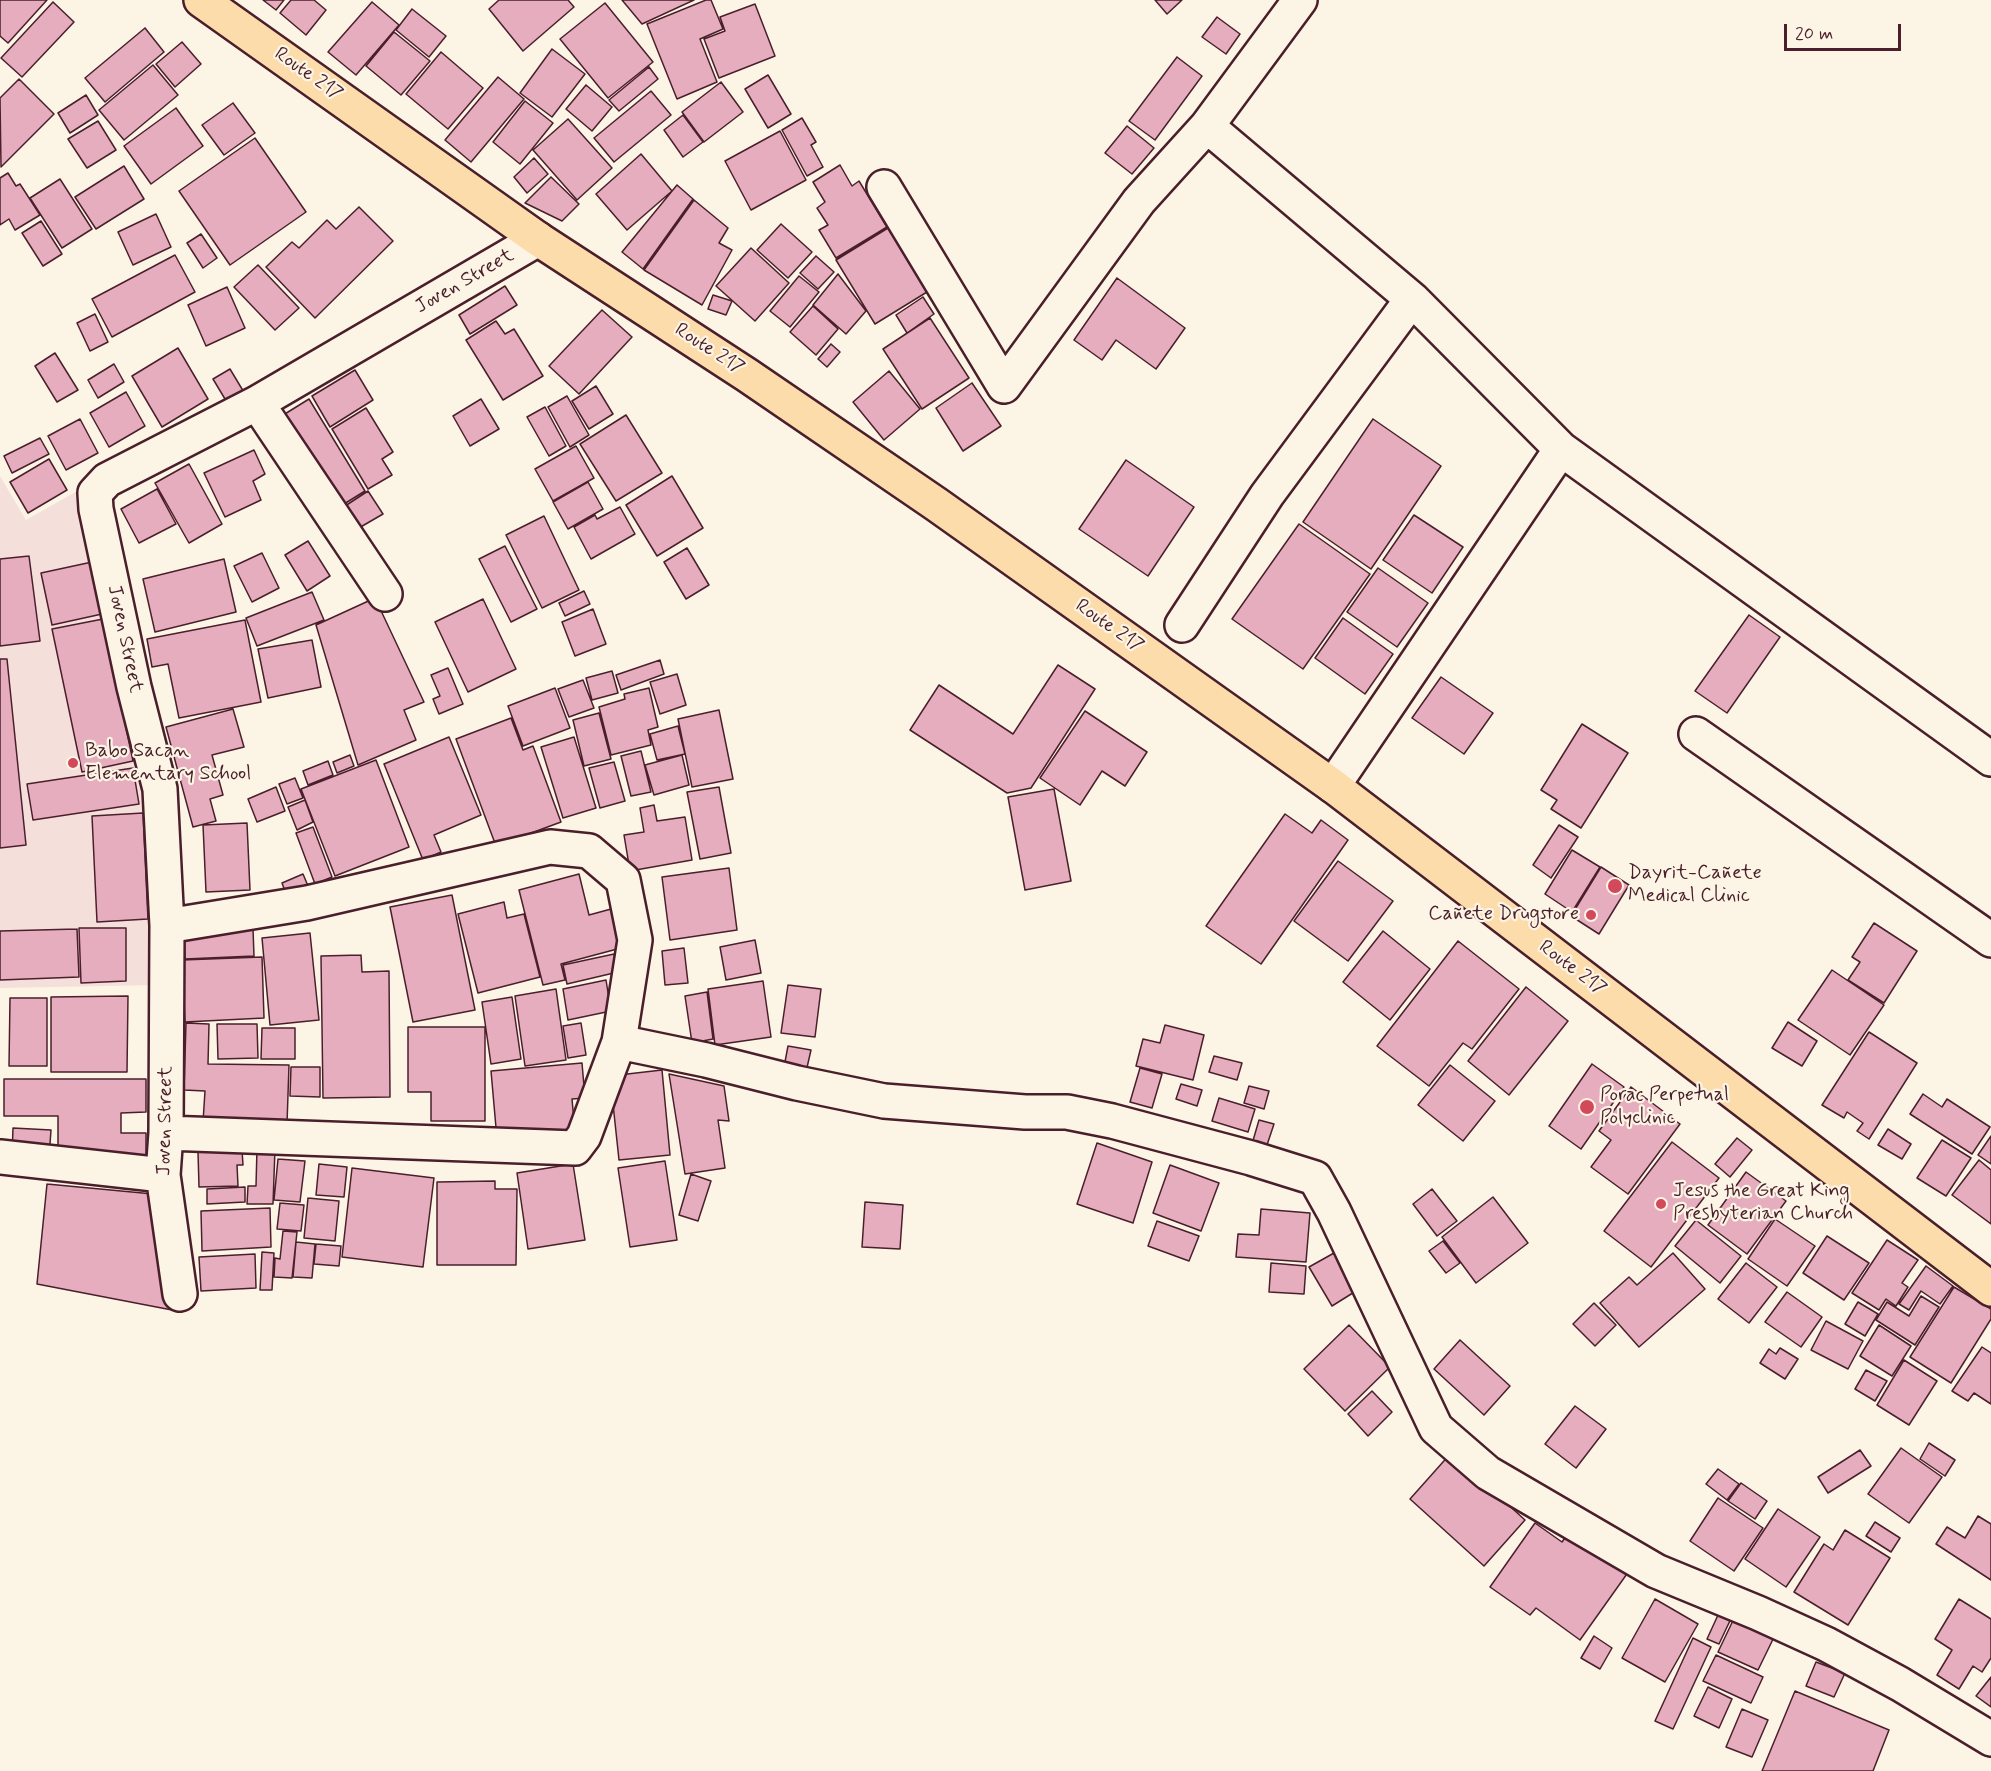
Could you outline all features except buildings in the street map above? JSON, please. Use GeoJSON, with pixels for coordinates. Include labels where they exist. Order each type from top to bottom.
{"type":"FeatureCollection","features":[{"type":"Feature","properties":{"kind":"main road","name":"Route 217"},"geometry":{"type":"LineString","coordinates":[[201,0],[538,239],[737,369],[917,491],[1333,786],[1991,1289]]}},
{"type":"Feature","properties":{"kind":"street"},"geometry":{"type":"LineString","coordinates":[[884,188],[1004,386],[1139,201],[1207,126],[1300,0]]}},
{"type":"Feature","properties":{"kind":"street"},"geometry":{"type":"LineString","coordinates":[[1207,126],[1412,299],[1561,449],[1991,759]]}},
{"type":"Feature","properties":{"kind":"street","name":"Joven Street"},"geometry":{"type":"LineString","coordinates":[[180,1294],[163,1174],[166,1133],[167,926],[159,789],[134,687],[95,493],[107,480],[257,404],[538,239]]}},
{"type":"Feature","properties":{"kind":"street"},"geometry":{"type":"LineString","coordinates":[[1182,625],[1267,495],[1412,299]]}},
{"type":"Feature","properties":{"kind":"street"},"geometry":{"type":"LineString","coordinates":[[257,404],[385,594]]}},
{"type":"Feature","properties":{"kind":"street"},"geometry":{"type":"LineString","coordinates":[[1333,786],[1561,449]]}},
{"type":"Feature","properties":{"kind":"street"},"geometry":{"type":"LineString","coordinates":[[1696,734],[1991,940]]}},
{"type":"Feature","properties":{"kind":"street"},"geometry":{"type":"LineString","coordinates":[[166,1133],[575,1148],[584,1136],[619,1042],[635,940],[623,880],[589,851],[550,847],[307,903],[167,926]]}},
{"type":"Feature","properties":{"kind":"street"},"geometry":{"type":"LineString","coordinates":[[619,1042],[884,1101],[1025,1112],[1067,1112],[1112,1121],[1240,1155],[1315,1178],[1334,1212],[1436,1428],[1488,1473],[1656,1571],[1826,1644],[1900,1684],[1991,1739]]}},
{"type":"Feature","properties":{"kind":"street"},"geometry":{"type":"LineString","coordinates":[[0,1157],[163,1174]]}},
{"type":"Feature","properties":{"kind":"shaded area","name":"Babo Sacan Elementary School"},"geometry":{"type":"Polygon","coordinates":[[[0,476],[26,520],[79,490],[156,824],[161,985],[0,988],[0,476]]]}},
{"type":"Feature","properties":{"kind":"place","name":"Babo Sacan Elementary School"},"geometry":{"type":"Point","coordinates":[73,763]}},
{"type":"Feature","properties":{"kind":"place","name":"Dayrit-Cañete Medical Clinic"},"geometry":{"type":"Point","coordinates":[1615,886]}},
{"type":"Feature","properties":{"kind":"place","name":"Cañete Drugstore"},"geometry":{"type":"Point","coordinates":[1591,915]}},
{"type":"Feature","properties":{"kind":"place","name":"Porac Perpetual Polyclinic"},"geometry":{"type":"Point","coordinates":[1587,1107]}},
{"type":"Feature","properties":{"kind":"place","name":"Jesus the Great King Presbyterian Church"},"geometry":{"type":"Point","coordinates":[1661,1204]}}]}
